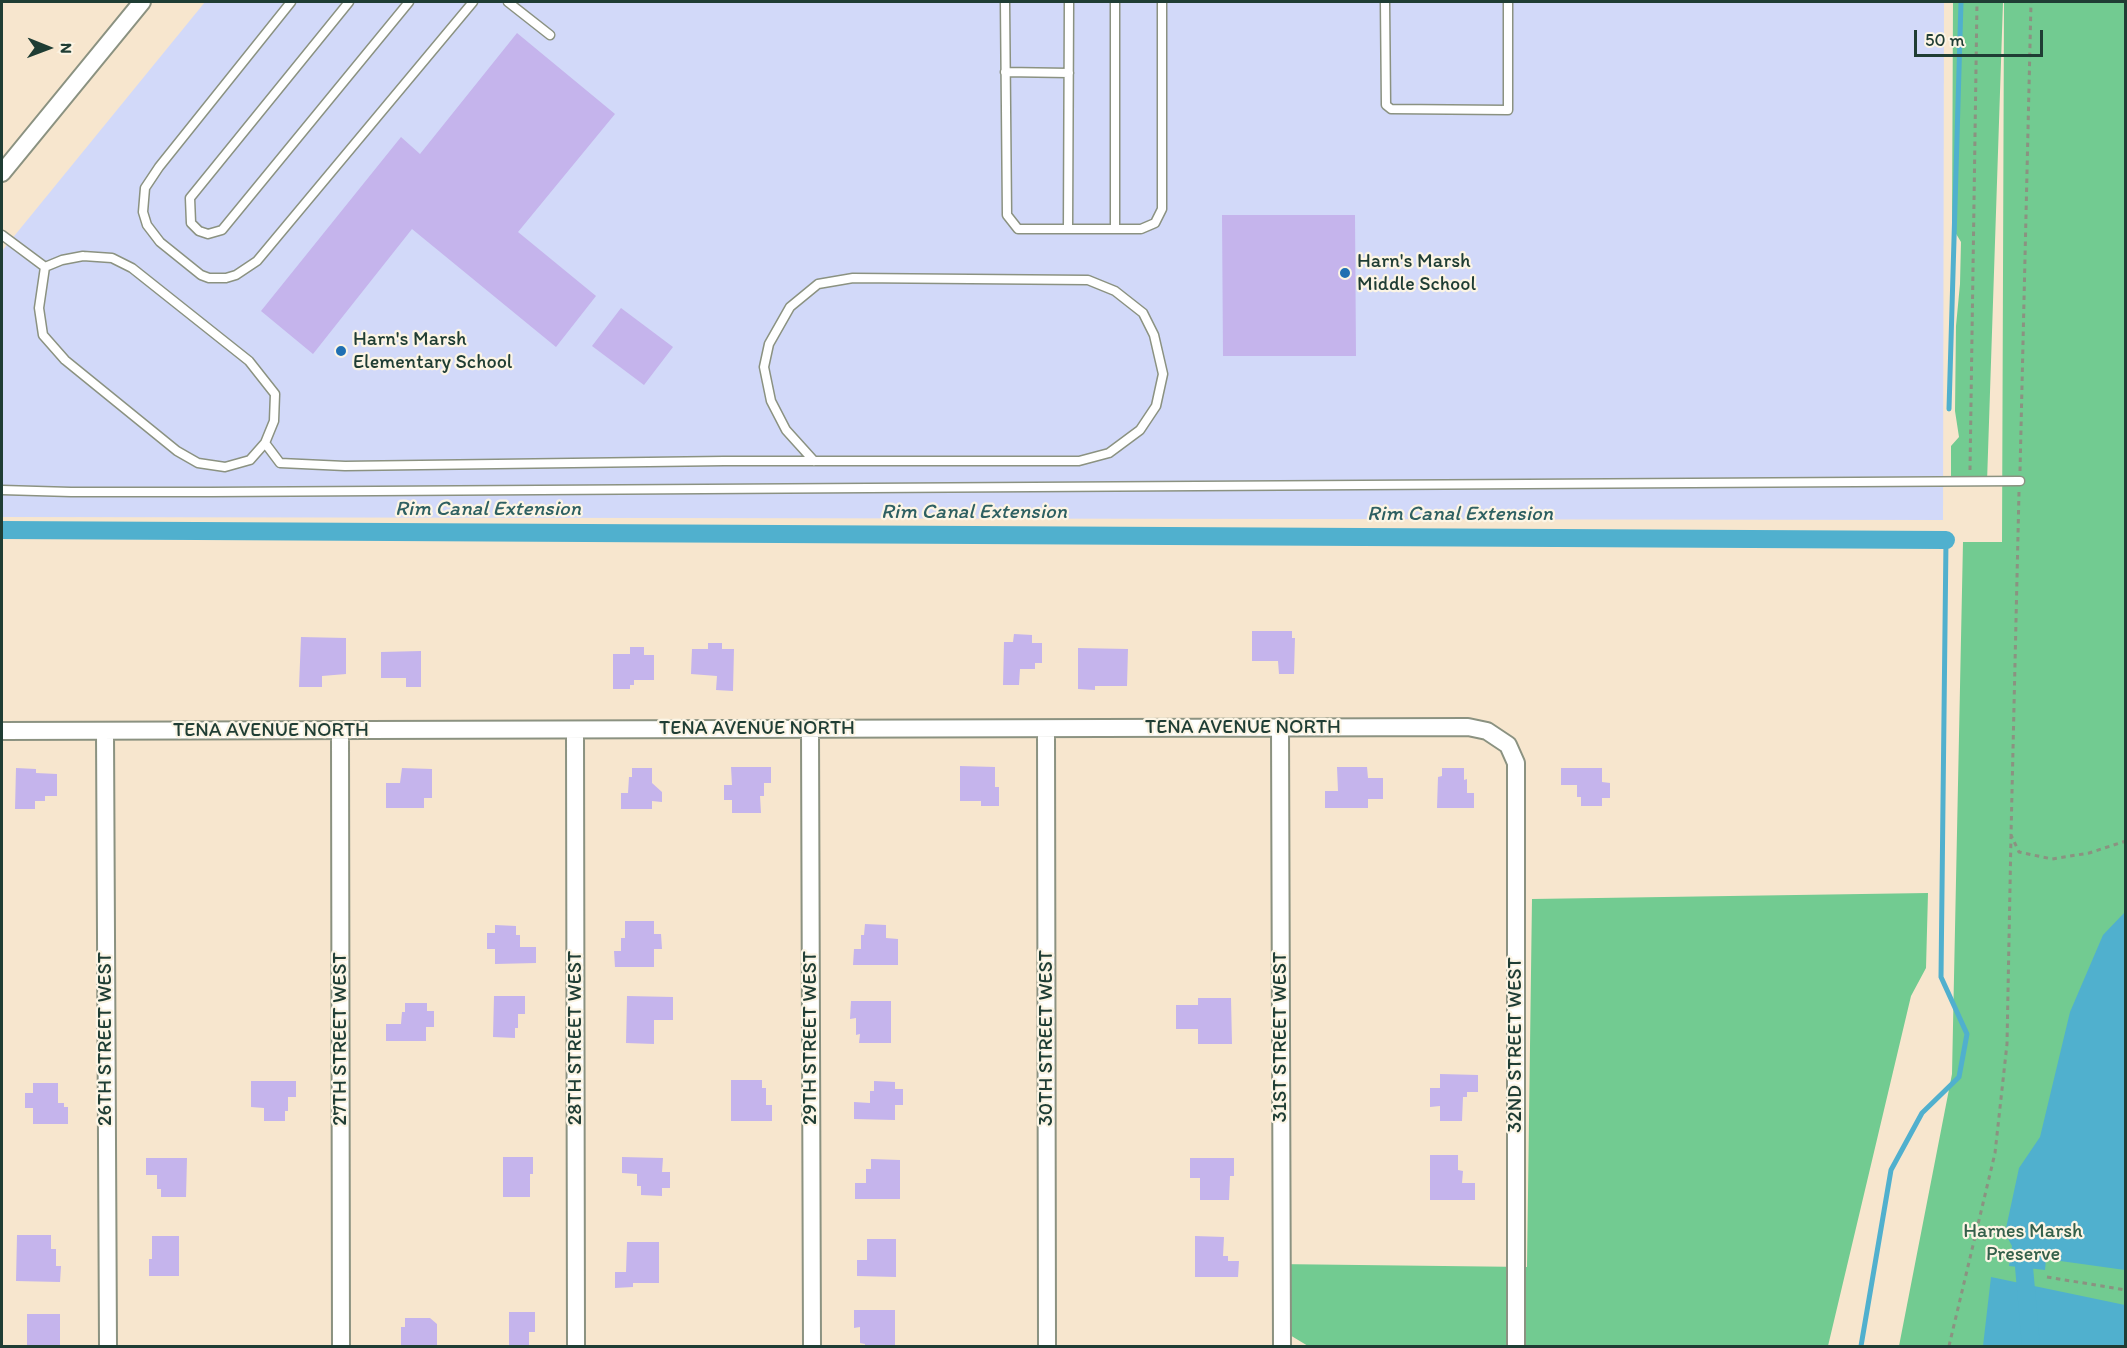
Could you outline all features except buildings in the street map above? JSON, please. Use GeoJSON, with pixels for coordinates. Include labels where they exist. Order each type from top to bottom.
{"type":"FeatureCollection","features":[{"type":"Feature","properties":{"kind":"street"},"geometry":{"type":"LineString","coordinates":[[2,173],[142,2]]}},
{"type":"Feature","properties":{"kind":"street","name":"TENA AVENUE NORTH"},"geometry":{"type":"LineString","coordinates":[[2,731],[340,732],[1468,727],[1487,731],[1508,745]]}},
{"type":"Feature","properties":{"kind":"street","name":"31ST STREET WEST"},"geometry":{"type":"LineString","coordinates":[[1280,728],[1282,1347]]}},
{"type":"Feature","properties":{"kind":"street","name":"29TH STREET WEST"},"geometry":{"type":"LineString","coordinates":[[810,729],[812,1347]]}},
{"type":"Feature","properties":{"kind":"street","name":"30TH STREET WEST"},"geometry":{"type":"LineString","coordinates":[[1046,729],[1047,1347]]}},
{"type":"Feature","properties":{"kind":"street","name":"28TH STREET WEST"},"geometry":{"type":"LineString","coordinates":[[575,730],[576,1347]]}},
{"type":"Feature","properties":{"kind":"street","name":"26TH STREET WEST"},"geometry":{"type":"LineString","coordinates":[[105,732],[108,1347]]}},
{"type":"Feature","properties":{"kind":"street","name":"27TH STREET WEST"},"geometry":{"type":"LineString","coordinates":[[340,732],[342,1347]]}},
{"type":"Feature","properties":{"kind":"street","name":"32ND STREET WEST"},"geometry":{"type":"LineString","coordinates":[[1508,745],[1516,763],[1516,1347]]}},
{"type":"Feature","properties":{"kind":"lane"},"geometry":{"type":"LineString","coordinates":[[291,2],[159,167],[145,188],[143,212],[153,234],[184,262],[209,278],[226,278],[237,275],[257,261],[473,2]]}},
{"type":"Feature","properties":{"kind":"lane"},"geometry":{"type":"LineString","coordinates":[[349,2],[190,198],[191,222],[198,231],[208,234],[222,231],[409,2]]}},
{"type":"Feature","properties":{"kind":"lane"},"geometry":{"type":"LineString","coordinates":[[508,2],[550,35]]}},
{"type":"Feature","properties":{"kind":"lane"},"geometry":{"type":"LineString","coordinates":[[1005,2],[1007,215],[1018,228],[1068,229],[1141,229],[1155,224],[1162,209],[1162,2]]}},
{"type":"Feature","properties":{"kind":"lane"},"geometry":{"type":"LineString","coordinates":[[1068,229],[1069,2]]}},
{"type":"Feature","properties":{"kind":"lane"},"geometry":{"type":"LineString","coordinates":[[1114,2],[1115,229]]}},
{"type":"Feature","properties":{"kind":"lane"},"geometry":{"type":"LineString","coordinates":[[1385,2],[1386,105],[1391,109],[1508,110],[1508,2]]}},
{"type":"Feature","properties":{"kind":"lane"},"geometry":{"type":"LineString","coordinates":[[1005,72],[1069,73]]}},
{"type":"Feature","properties":{"kind":"lane"},"geometry":{"type":"LineString","coordinates":[[2,235],[45,267]]}},
{"type":"Feature","properties":{"kind":"lane"},"geometry":{"type":"LineString","coordinates":[[83,256],[112,258],[132,268],[249,361],[275,394],[273,421],[265,443],[250,460],[225,467],[198,463],[177,451],[65,360],[43,335],[39,308],[45,267],[62,260],[83,256]]}},
{"type":"Feature","properties":{"kind":"lane"},"geometry":{"type":"LineString","coordinates":[[265,443],[280,463],[345,466],[814,461],[1079,461],[1109,453],[1140,430],[1156,406],[1163,374],[1154,335],[1143,313],[1115,291],[1088,280],[853,278],[818,284],[790,307],[769,344],[764,367],[771,401],[786,430],[814,461]]}},
{"type":"Feature","properties":{"kind":"lane"},"geometry":{"type":"LineString","coordinates":[[2,489],[71,492],[200,492],[2020,481]]}},
{"type":"Feature","properties":{"kind":"path"},"geometry":{"type":"LineString","coordinates":[[1970,481],[1977,2]]}},
{"type":"Feature","properties":{"kind":"path"},"geometry":{"type":"LineString","coordinates":[[1949,1347],[1995,1154],[2007,1044],[2011,835]]}},
{"type":"Feature","properties":{"kind":"path"},"geometry":{"type":"LineString","coordinates":[[2047,1277],[2126,1290]]}},
{"type":"Feature","properties":{"kind":"shaded area","name":"Harn's Marsh Middle School"},"geometry":{"type":"Polygon","coordinates":[[[205,2],[1944,2],[1943,520],[2,517],[2,251],[205,2]]]}},
{"type":"Feature","properties":{"kind":"green space"},"geometry":{"type":"Polygon","coordinates":[[[1953,2],[2003,2],[1987,482],[1951,482],[1951,446],[1959,437],[1955,411],[1956,326],[1961,242],[1952,227],[1953,2]]]}},
{"type":"Feature","properties":{"kind":"green space","name":"Harnes Marsh Preserve"},"geometry":{"type":"Polygon","coordinates":[[[2004,2],[2125,2],[2125,1346],[1899,1346],[1952,1074],[1963,542],[2002,542],[2004,2]]]}},
{"type":"Feature","properties":{"kind":"green space"},"geometry":{"type":"Polygon","coordinates":[[[1928,893],[1926,968],[1911,996],[1828,1346],[1308,1346],[1275,1326],[1275,1264],[1527,1267],[1532,899],[1928,893]]]}},
{"type":"Feature","properties":{"kind":"water"},"geometry":{"type":"Polygon","coordinates":[[[2125,912],[2125,1270],[2046,1259],[2045,1270],[2009,1266],[2012,1246],[2005,1233],[2019,1168],[2040,1137],[2070,1012],[2103,935],[2125,912]]]}},
{"type":"Feature","properties":{"kind":"water"},"geometry":{"type":"Polygon","coordinates":[[[1991,1277],[2125,1305],[2125,1346],[1983,1346],[1991,1277]]]}},
{"type":"Feature","properties":{"kind":"waterway"},"geometry":{"type":"LineString","coordinates":[[1949,409],[1961,2]]}},
{"type":"Feature","properties":{"kind":"waterway","name":"Rim Canal Extension"},"geometry":{"type":"LineString","coordinates":[[2,530],[1946,540]]}},
{"type":"Feature","properties":{"kind":"waterway"},"geometry":{"type":"LineString","coordinates":[[1861,1346],[1891,1170],[1922,1113],[1959,1077],[1967,1034],[1941,977],[1946,540]]}},
{"type":"Feature","properties":{"kind":"waterway"},"geometry":{"type":"LineString","coordinates":[[2031,1346],[2024,1267],[2032,1246]]}},
{"type":"Feature","properties":{"kind":"place","name":"Harn's Marsh Middle School"},"geometry":{"type":"Point","coordinates":[1345,273]}},
{"type":"Feature","properties":{"kind":"place","name":"Harn's Marsh Elementary School"},"geometry":{"type":"Point","coordinates":[341,351]}}]}
